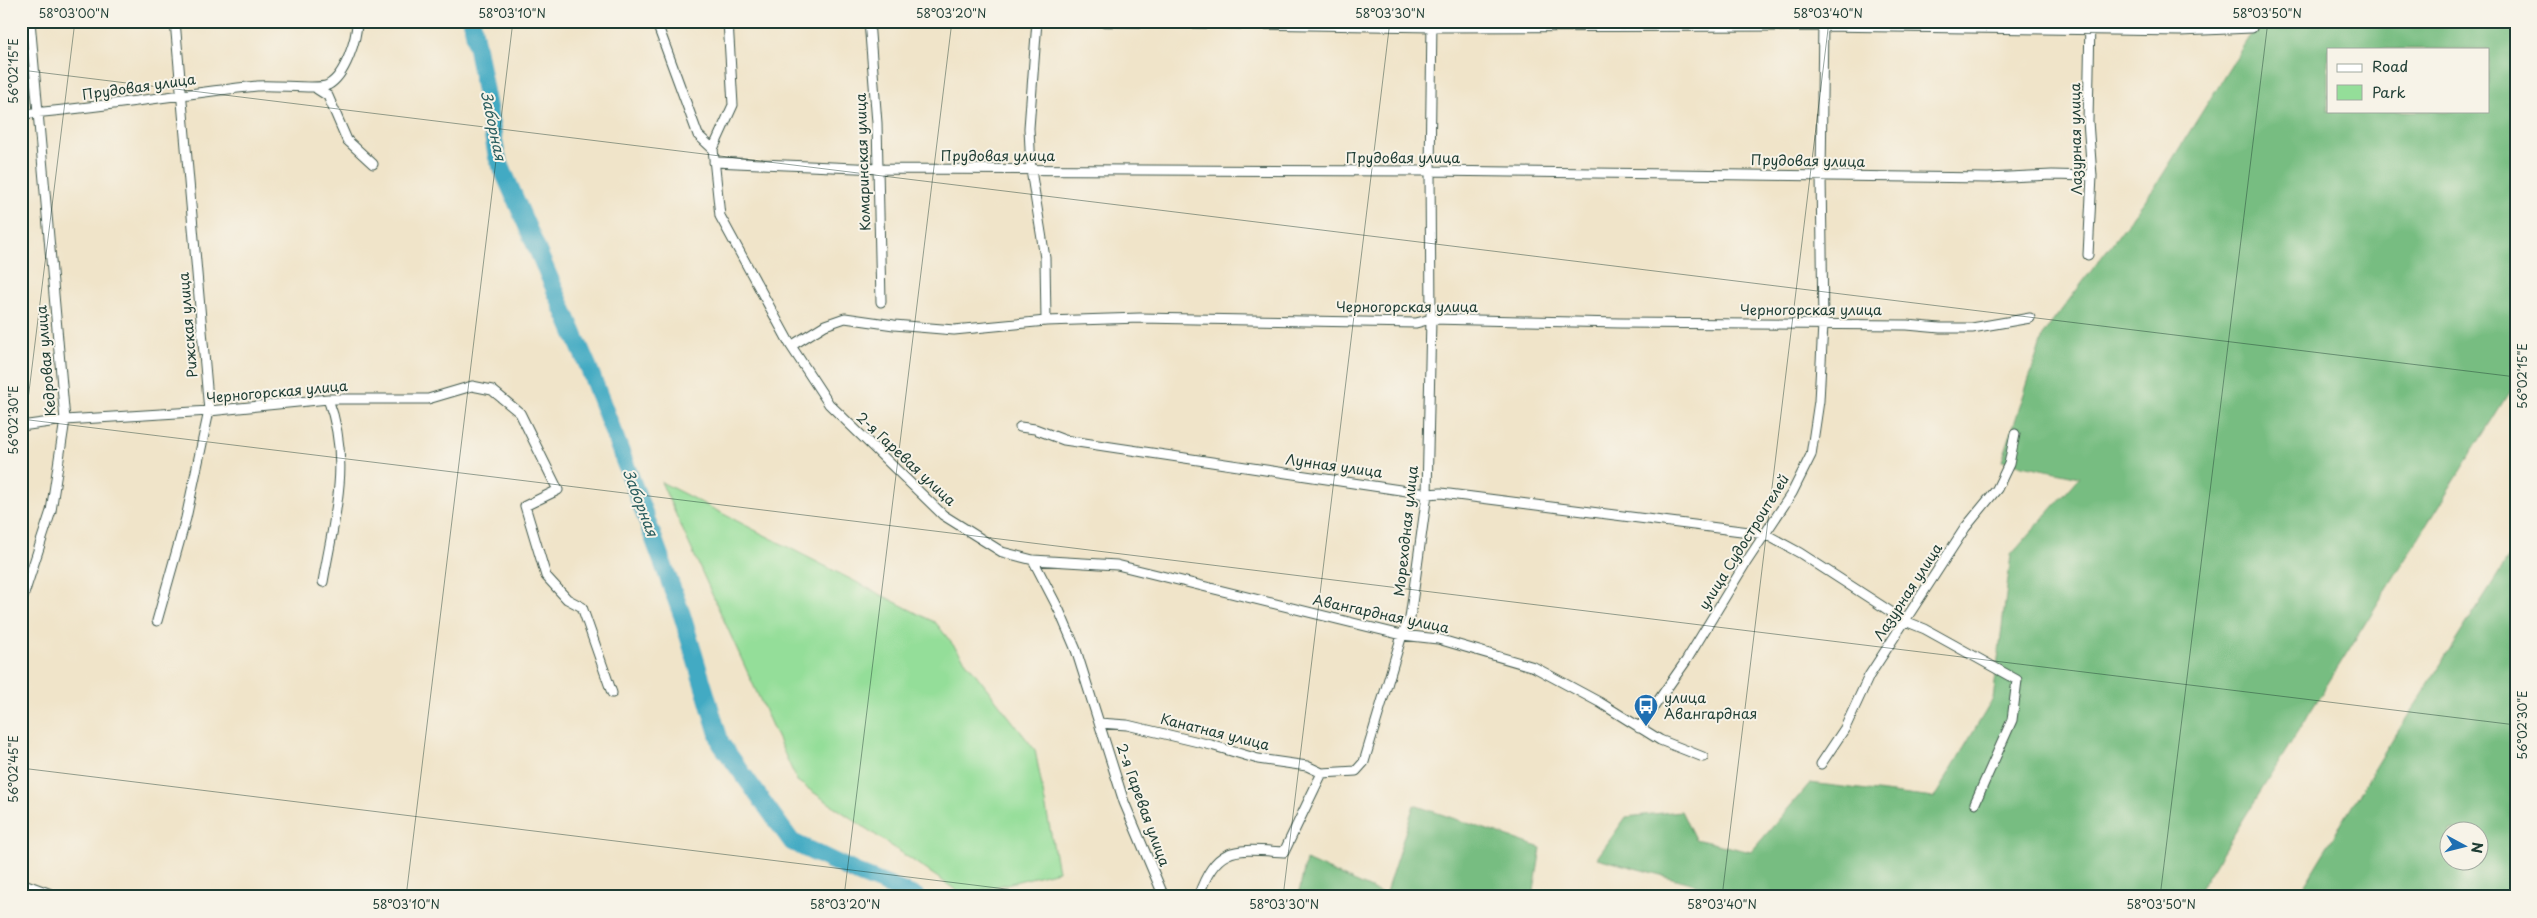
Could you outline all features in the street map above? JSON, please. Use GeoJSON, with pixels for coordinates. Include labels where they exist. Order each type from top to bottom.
{"type":"FeatureCollection","features":[{"type":"Feature","properties":{"kind":"street","name":"Кедровая улица"},"geometry":{"type":"LineString","coordinates":[[21,603],[51,511],[65,420],[30,21]]}},
{"type":"Feature","properties":{"kind":"street","name":"Рижская улица"},"geometry":{"type":"LineString","coordinates":[[157,621],[186,518],[209,411],[175,21]]}},
{"type":"Feature","properties":{"kind":"street"},"geometry":{"type":"LineString","coordinates":[[317,88],[327,86],[336,79],[356,38],[357,21]]}},
{"type":"Feature","properties":{"kind":"street"},"geometry":{"type":"LineString","coordinates":[[656,21],[698,134],[713,150],[733,105],[728,21]]}},
{"type":"Feature","properties":{"kind":"street","name":"Комаринская улица"},"geometry":{"type":"LineString","coordinates":[[868,21],[879,169],[881,302]]}},
{"type":"Feature","properties":{"kind":"street"},"geometry":{"type":"LineString","coordinates":[[1038,21],[1030,128],[1031,170],[1045,258],[1046,321]]}},
{"type":"Feature","properties":{"kind":"street"},"geometry":{"type":"LineString","coordinates":[[1067,21],[1432,24],[2090,25],[2180,31],[2252,28]]}},
{"type":"Feature","properties":{"kind":"street","name":"Мореходная улица"},"geometry":{"type":"LineString","coordinates":[[1322,773],[1356,771],[1364,762],[1402,635],[1410,618],[1427,494],[1431,319],[1430,171],[1432,24]]}},
{"type":"Feature","properties":{"kind":"street","name":"улица Судостроителей"},"geometry":{"type":"LineString","coordinates":[[1639,728],[1686,662],[1792,493],[1811,455],[1819,401],[1823,324],[1821,175],[1822,24]]}},
{"type":"Feature","properties":{"kind":"street","name":"Лазурная улица"},"geometry":{"type":"LineString","coordinates":[[2088,255],[2092,176],[2088,121],[2090,25]]}},
{"type":"Feature","properties":{"kind":"street","name":"Прудовая улица"},"geometry":{"type":"LineString","coordinates":[[21,114],[259,86],[294,85],[317,88]]}},
{"type":"Feature","properties":{"kind":"street"},"geometry":{"type":"LineString","coordinates":[[317,88],[328,96],[346,140],[373,164]]}},
{"type":"Feature","properties":{"kind":"street","name":"2-я Гаревая улица"},"geometry":{"type":"LineString","coordinates":[[713,150],[720,216],[790,346],[828,404],[943,515],[1002,552],[1034,560],[1059,610],[1076,650],[1124,802],[1164,897]]}},
{"type":"Feature","properties":{"kind":"street","name":"Прудовая улица"},"geometry":{"type":"LineString","coordinates":[[714,162],[879,169],[1430,171],[1988,178],[2052,175],[2092,176]]}},
{"type":"Feature","properties":{"kind":"street","name":"Черногорская улица"},"geometry":{"type":"LineString","coordinates":[[790,346],[825,325],[845,318],[894,325],[954,330],[1046,321],[1140,318],[1416,323],[1431,319],[1620,323],[1823,324],[1972,328],[2030,318]]}},
{"type":"Feature","properties":{"kind":"street","name":"Черногорская улица"},"geometry":{"type":"LineString","coordinates":[[21,426],[65,420],[209,411],[328,399],[428,399],[472,386],[492,390],[520,413],[558,490],[525,506],[546,576],[567,598],[582,607],[612,694]]}},
{"type":"Feature","properties":{"kind":"street"},"geometry":{"type":"LineString","coordinates":[[323,582],[342,473],[337,422],[328,399]]}},
{"type":"Feature","properties":{"kind":"street","name":"Лунная улица"},"geometry":{"type":"LineString","coordinates":[[1020,427],[1035,429],[1064,440],[1427,494],[1441,493],[1765,534]]}},
{"type":"Feature","properties":{"kind":"street","name":"Лазурная улица"},"geometry":{"type":"LineString","coordinates":[[1821,764],[1845,728],[1869,676],[1965,528],[1997,489],[2009,464],[2015,434]]}},
{"type":"Feature","properties":{"kind":"street"},"geometry":{"type":"LineString","coordinates":[[1765,534],[1800,553],[1905,621],[1925,629],[2017,680],[2012,720],[1974,803]]}},
{"type":"Feature","properties":{"kind":"street","name":"Авангардная улица"},"geometry":{"type":"LineString","coordinates":[[1034,560],[1118,564],[1402,635],[1438,639],[1534,667],[1599,702],[1660,740],[1703,757]]}},
{"type":"Feature","properties":{"kind":"street","name":"Канатная улица"},"geometry":{"type":"LineString","coordinates":[[1099,723],[1127,725],[1211,744],[1258,759],[1307,766],[1322,773]]}},
{"type":"Feature","properties":{"kind":"street"},"geometry":{"type":"LineString","coordinates":[[1198,897],[1203,882],[1219,859],[1238,849],[1284,852],[1322,773]]}},
{"type":"Feature","properties":{"kind":"street"},"geometry":{"type":"LineString","coordinates":[[21,883],[60,897]]}},
{"type":"Feature","properties":{"kind":"green space"},"geometry":{"type":"Polygon","coordinates":[[[2259,21],[2516,21],[2516,381],[2195,897],[1743,897],[1597,858],[1626,817],[1681,811],[1695,839],[1751,852],[1810,783],[1934,798],[1993,699],[2011,555],[2080,477],[2002,461],[2044,333],[2155,187],[2259,21]]]}},
{"type":"Feature","properties":{"kind":"green space"},"geometry":{"type":"Polygon","coordinates":[[[661,482],[936,623],[1035,750],[1058,871],[963,895],[797,781],[661,482]]]}},
{"type":"Feature","properties":{"kind":"green space"},"geometry":{"type":"Polygon","coordinates":[[[2516,546],[2516,897],[2297,897],[2383,755],[2516,546]]]}},
{"type":"Feature","properties":{"kind":"green space"},"geometry":{"type":"Polygon","coordinates":[[[1414,805],[1541,848],[1533,897],[1298,897],[1306,860],[1385,895],[1414,805]]]}},
{"type":"Feature","properties":{"kind":"waterway","name":"Заборная"},"geometry":{"type":"LineString","coordinates":[[472,21],[497,157],[588,366],[643,510],[682,615],[721,744],[792,842],[862,875],[917,897]]}},
{"type":"Feature","properties":{"kind":"place","name":"улица Авангардная"},"geometry":{"type":"Point","coordinates":[1646,727]}}]}
